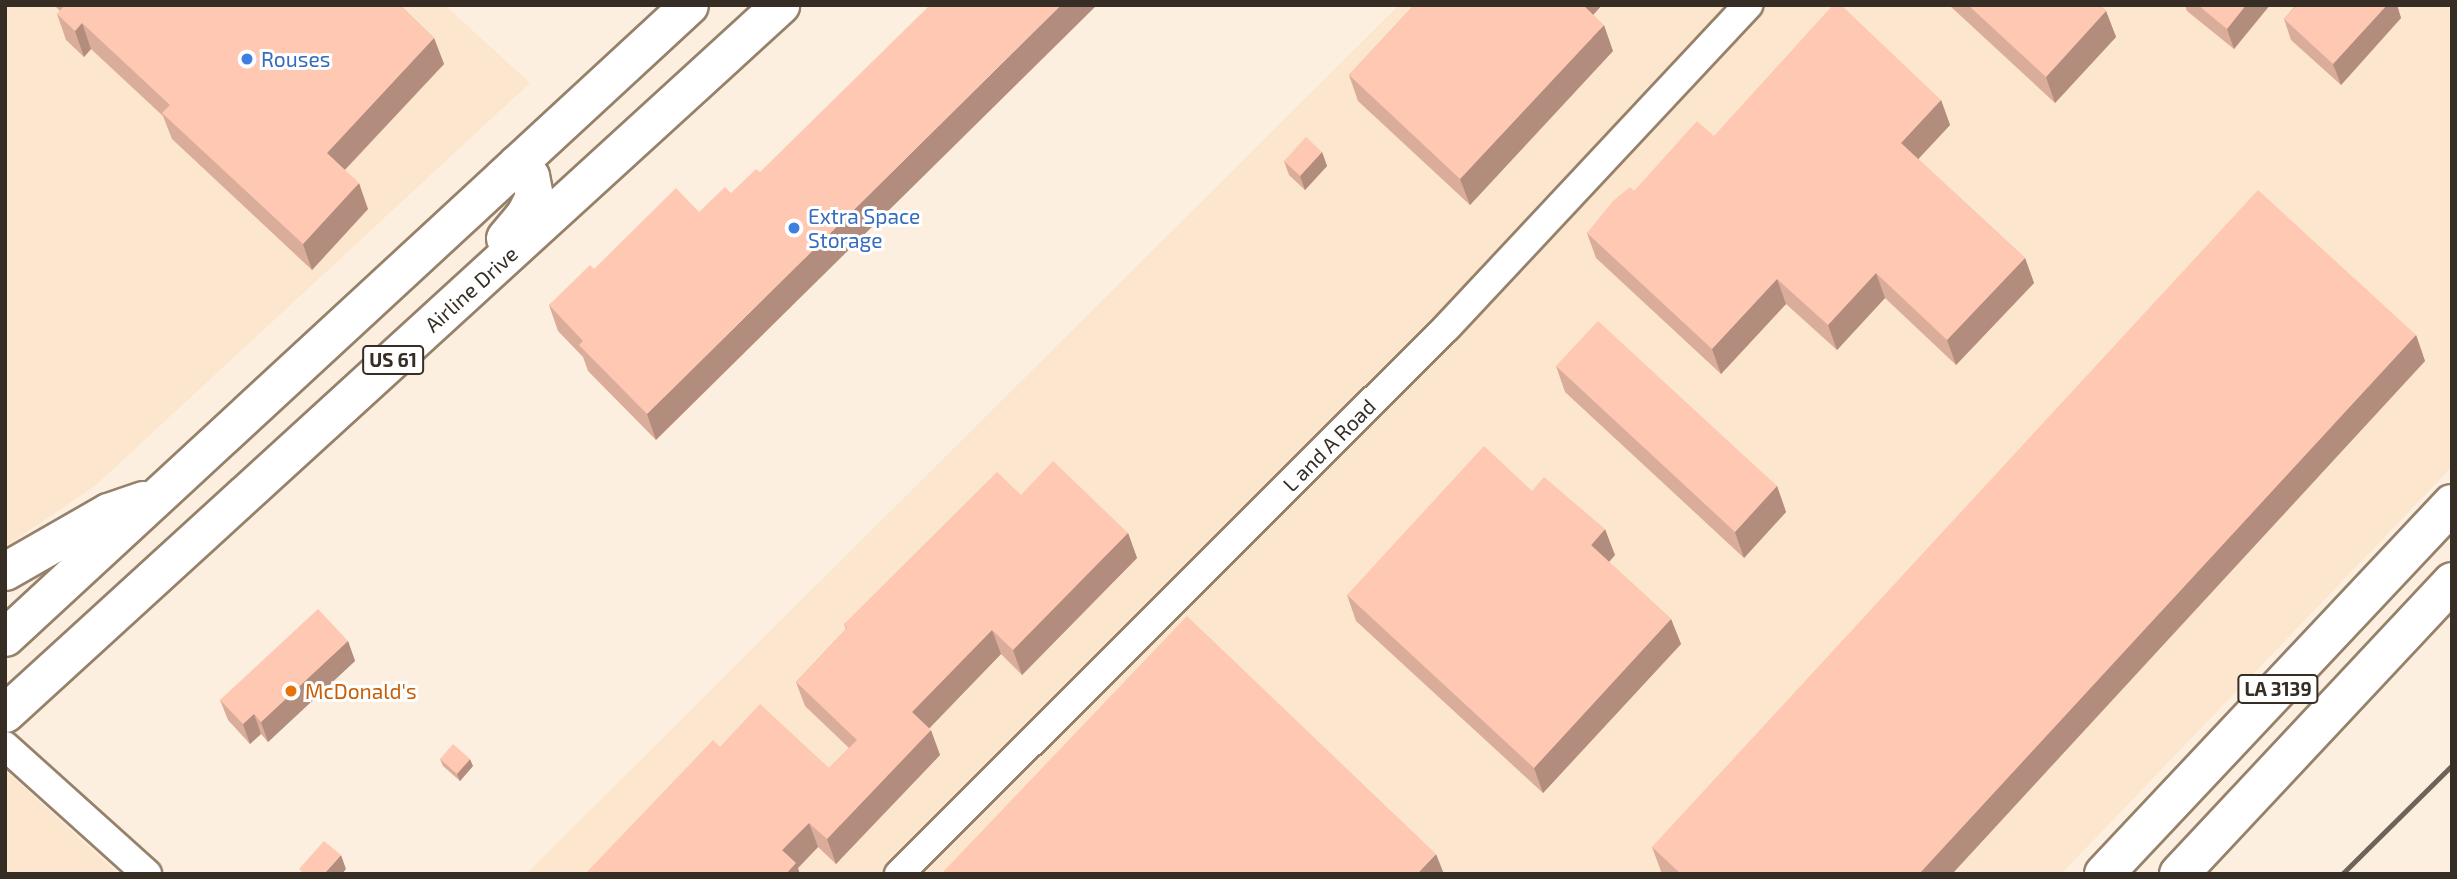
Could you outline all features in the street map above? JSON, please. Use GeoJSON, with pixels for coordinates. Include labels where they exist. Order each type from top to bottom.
{"type":"FeatureCollection","features":[{"type":"Feature","properties":{"kind":"highway","name":"US 61"},"geometry":{"type":"LineString","coordinates":[[5,637],[689,5]]}},
{"type":"Feature","properties":{"kind":"highway","name":"Airline Drive"},"geometry":{"type":"LineString","coordinates":[[5,713],[780,5]]}},
{"type":"Feature","properties":{"kind":"highway"},"geometry":{"type":"LineString","coordinates":[[427,329],[525,215],[534,196],[534,185],[517,163]]}},
{"type":"Feature","properties":{"kind":"highway"},"geometry":{"type":"LineString","coordinates":[[5,571],[108,512],[160,494]]}},
{"type":"Feature","properties":{"kind":"highway","name":"LA 3139"},"geometry":{"type":"LineString","coordinates":[[2104,874],[2452,504]]}},
{"type":"Feature","properties":{"kind":"highway","name":"LA 3139"},"geometry":{"type":"LineString","coordinates":[[2179,874],[2452,582]]}},
{"type":"Feature","properties":{"kind":"street","name":"L and A Road"},"geometry":{"type":"LineString","coordinates":[[899,874],[1447,327],[1748,5]]}},
{"type":"Feature","properties":{"kind":"street"},"geometry":{"type":"LineString","coordinates":[[5,746],[147,874]]}},
{"type":"Feature","properties":{"kind":"shaded area"},"geometry":{"type":"Polygon","coordinates":[[[5,5],[445,5],[530,83],[95,486],[5,547],[5,5]]]}},
{"type":"Feature","properties":{"kind":"shaded area"},"geometry":{"type":"Polygon","coordinates":[[[1399,5],[2452,5],[2452,467],[2061,874],[526,874],[1399,5]]]}},
{"type":"Feature","properties":{"kind":"shaded area"},"geometry":{"type":"Polygon","coordinates":[[[5,770],[119,874],[5,874],[5,770]]]}},
{"type":"Feature","properties":{"kind":"building"},"geometry":{"type":"Polygon","coordinates":[[[65,5],[400,5],[434,38],[327,153],[359,183],[303,244],[162,113],[170,105],[82,23],[75,31],[57,14],[65,5]]]}},
{"type":"Feature","properties":{"kind":"building","name":"Extra Space Storage"},"geometry":{"type":"Polygon","coordinates":[[[930,5],[1061,5],[647,414],[579,345],[583,341],[549,305],[590,265],[594,269],[676,188],[699,212],[725,187],[731,193],[756,169],[760,172],[930,5]]]}},
{"type":"Feature","properties":{"kind":"building"},"geometry":{"type":"Polygon","coordinates":[[[1414,5],[1583,5],[1604,25],[1460,179],[1349,75],[1414,5]]]}},
{"type":"Feature","properties":{"kind":"building"},"geometry":{"type":"Polygon","coordinates":[[[1833,5],[1841,5],[1941,100],[1901,143],[2025,258],[1947,340],[1876,273],[1828,325],[1777,279],[1712,349],[1587,233],[1613,201],[1630,187],[1634,191],[1697,121],[1714,136],[1833,5]]]}},
{"type":"Feature","properties":{"kind":"building"},"geometry":{"type":"Polygon","coordinates":[[[1968,5],[2100,5],[2106,11],[2046,77],[1968,5]]]}},
{"type":"Feature","properties":{"kind":"building"},"geometry":{"type":"Polygon","coordinates":[[[2198,5],[2246,5],[2227,29],[2198,5]]]}},
{"type":"Feature","properties":{"kind":"building"},"geometry":{"type":"Polygon","coordinates":[[[2297,5],[2387,5],[2333,64],[2284,19],[2297,5]]]}},
{"type":"Feature","properties":{"kind":"building"},"geometry":{"type":"Polygon","coordinates":[[[1306,137],[1322,152],[1300,176],[1284,161],[1306,137]]]}},
{"type":"Feature","properties":{"kind":"building"},"geometry":{"type":"Polygon","coordinates":[[[2258,190],[2416,335],[1919,874],[1681,874],[1652,847],[2258,190]]]}},
{"type":"Feature","properties":{"kind":"building"},"geometry":{"type":"Polygon","coordinates":[[[1598,321],[1777,486],[1735,532],[1556,366],[1598,321]]]}},
{"type":"Feature","properties":{"kind":"building"},"geometry":{"type":"Polygon","coordinates":[[[1484,446],[1532,491],[1544,477],[1605,529],[1591,545],[1671,619],[1534,768],[1347,595],[1484,446]]]}},
{"type":"Feature","properties":{"kind":"building"},"geometry":{"type":"Polygon","coordinates":[[[1053,461],[1128,533],[1013,650],[992,630],[912,712],[931,730],[827,839],[809,823],[782,850],[796,863],[786,874],[585,874],[713,740],[720,747],[760,704],[829,768],[857,740],[796,682],[847,628],[844,624],[997,472],[1021,495],[1053,461]]]}},
{"type":"Feature","properties":{"kind":"building"},"geometry":{"type":"Polygon","coordinates":[[[318,609],[348,641],[261,722],[254,714],[243,724],[220,700],[318,609]]]}},
{"type":"Feature","properties":{"kind":"building"},"geometry":{"type":"Polygon","coordinates":[[[1187,616],[1436,854],[1417,874],[941,874],[1187,616]]]}},
{"type":"Feature","properties":{"kind":"building"},"geometry":{"type":"Polygon","coordinates":[[[453,744],[470,759],[457,774],[440,759],[453,744]]]}},
{"type":"Feature","properties":{"kind":"building"},"geometry":{"type":"Polygon","coordinates":[[[324,841],[341,855],[324,874],[304,874],[299,869],[324,841]]]}},
{"type":"Feature","properties":{"kind":"railway"},"geometry":{"type":"LineString","coordinates":[[2342,874],[2452,765]]}},
{"type":"Feature","properties":{"kind":"place","name":"Rouses"},"geometry":{"type":"Point","coordinates":[247,59]}},
{"type":"Feature","properties":{"kind":"place","name":"Extra Space Storage"},"geometry":{"type":"Point","coordinates":[794,228]}},
{"type":"Feature","properties":{"kind":"place","name":"McDonald's"},"geometry":{"type":"Point","coordinates":[291,691]}}]}
